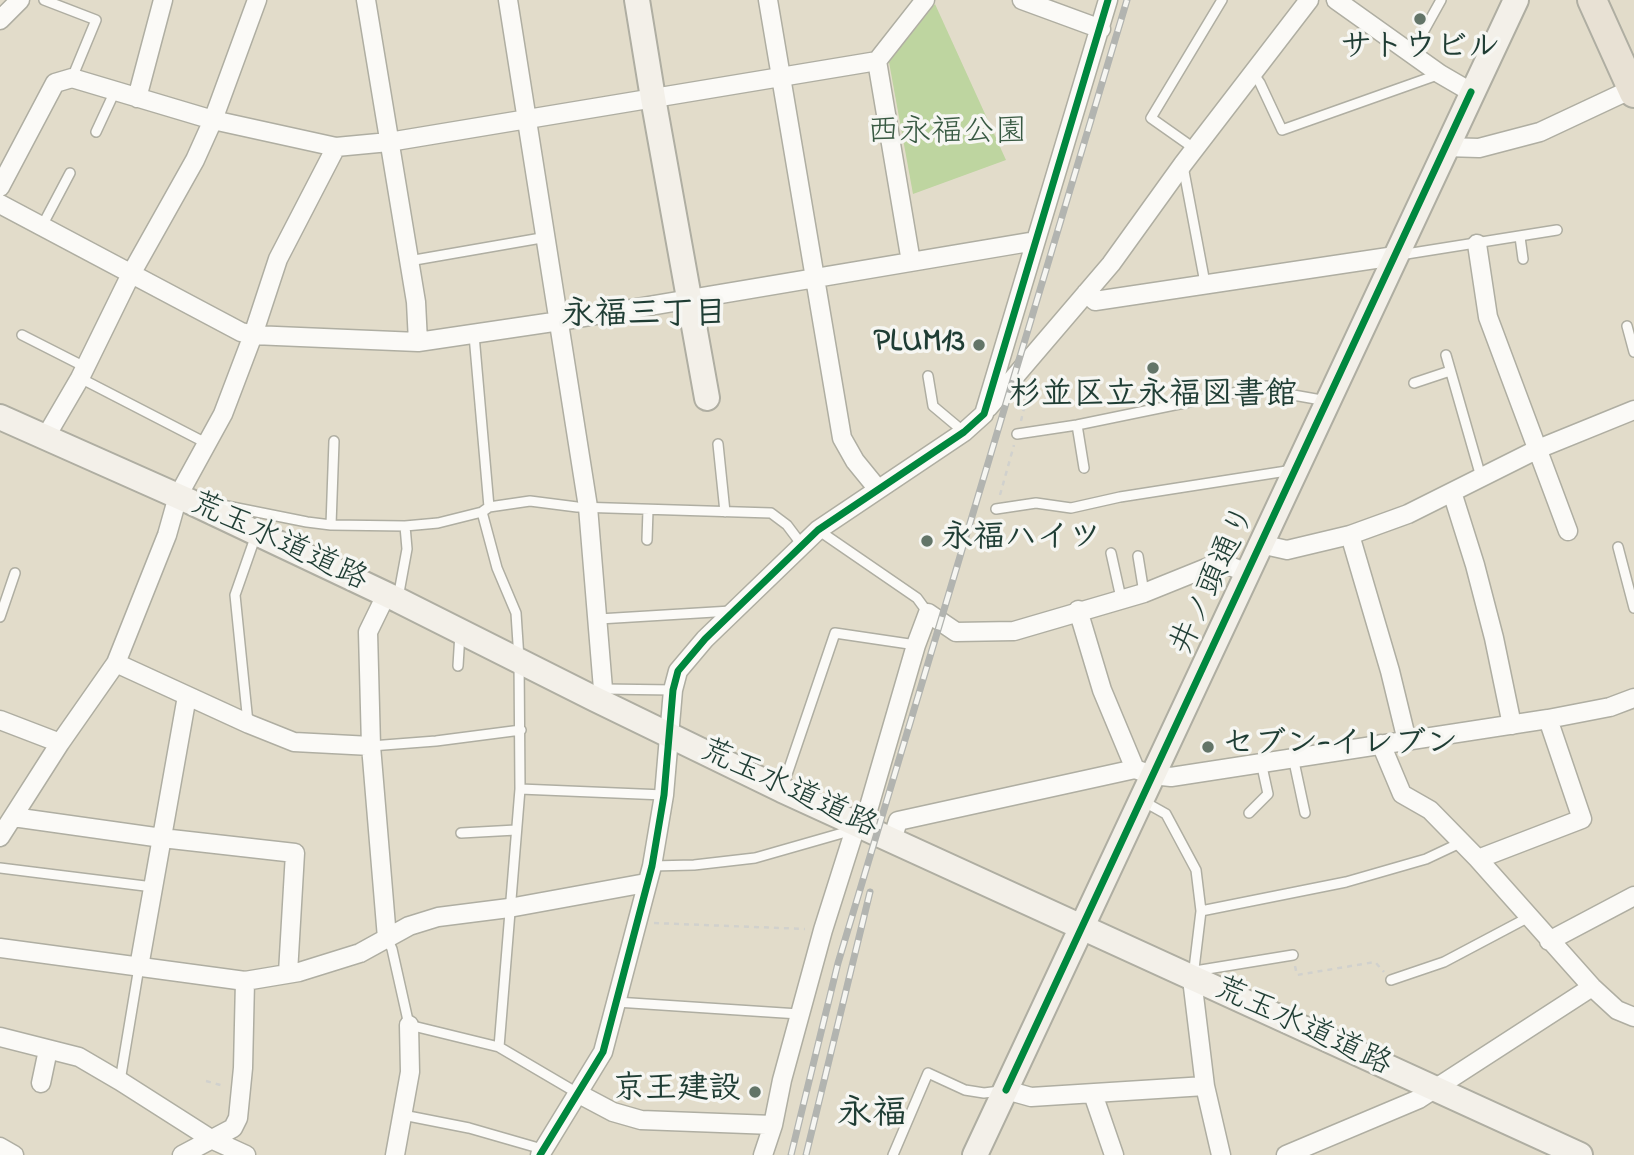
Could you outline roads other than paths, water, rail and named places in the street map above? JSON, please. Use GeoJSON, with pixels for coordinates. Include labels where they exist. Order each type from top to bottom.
{"type":"FeatureCollection","features":[{"type":"Feature","properties":{"kind":"main road"},"geometry":{"type":"LineString","coordinates":[[638,0],[707,398]]}},
{"type":"Feature","properties":{"kind":"main road","name":"井ノ頭通り"},"geometry":{"type":"LineString","coordinates":[[975,1155],[1141,800],[1144,772],[1247,573],[1516,0]]}},
{"type":"Feature","properties":{"kind":"main road"},"geometry":{"type":"LineString","coordinates":[[1591,2],[1633,90]]}},
{"type":"Feature","properties":{"kind":"main road","name":"荒玉水道道路"},"geometry":{"type":"LineString","coordinates":[[0,417],[184,499],[519,659],[599,694],[668,734],[858,827],[1193,975],[1580,1155]]}},
{"type":"Feature","properties":{"kind":"street"},"geometry":{"type":"LineString","coordinates":[[0,20],[20,0]]}},
{"type":"Feature","properties":{"kind":"street"},"geometry":{"type":"LineString","coordinates":[[137,98],[163,0]]}},
{"type":"Feature","properties":{"kind":"street"},"geometry":{"type":"LineString","coordinates":[[45,438],[82,372],[131,274],[195,160],[213,120],[257,0]]}},
{"type":"Feature","properties":{"kind":"street"},"geometry":{"type":"LineString","coordinates":[[366,0],[416,302],[418,342]]}},
{"type":"Feature","properties":{"kind":"street"},"geometry":{"type":"LineString","coordinates":[[508,0],[529,119],[588,507],[599,619],[599,694]]}},
{"type":"Feature","properties":{"kind":"street"},"geometry":{"type":"LineString","coordinates":[[768,0],[842,438],[855,461],[877,488]]}},
{"type":"Feature","properties":{"kind":"street"},"geometry":{"type":"LineString","coordinates":[[0,187],[55,83],[72,79],[213,120],[335,146],[389,142],[877,61],[925,0]]}},
{"type":"Feature","properties":{"kind":"street"},"geometry":{"type":"LineString","coordinates":[[1022,0],[1101,29]]}},
{"type":"Feature","properties":{"kind":"street"},"geometry":{"type":"LineString","coordinates":[[984,414],[1108,0]]}},
{"type":"Feature","properties":{"kind":"street"},"geometry":{"type":"LineString","coordinates":[[541,1152],[603,1052],[649,874],[664,795],[668,734],[678,671],[705,639],[818,530],[964,432],[984,414],[1111,264],[1183,164],[1309,0]]}},
{"type":"Feature","properties":{"kind":"street"},"geometry":{"type":"LineString","coordinates":[[1336,0],[1440,74],[1471,92]]}},
{"type":"Feature","properties":{"kind":"street"},"geometry":{"type":"LineString","coordinates":[[877,61],[911,262]]}},
{"type":"Feature","properties":{"kind":"street"},"geometry":{"type":"LineString","coordinates":[[1445,147],[1479,148],[1541,132],[1633,90]]}},
{"type":"Feature","properties":{"kind":"street"},"geometry":{"type":"LineString","coordinates":[[0,837],[60,743],[116,663],[206,443],[223,414],[278,258],[335,146]]}},
{"type":"Feature","properties":{"kind":"street"},"geometry":{"type":"LineString","coordinates":[[0,204],[241,332],[253,335],[418,342],[560,321],[1035,241]]}},
{"type":"Feature","properties":{"kind":"street"},"geometry":{"type":"LineString","coordinates":[[1477,244],[1488,317],[1568,531]]}},
{"type":"Feature","properties":{"kind":"street"},"geometry":{"type":"LineString","coordinates":[[1086,293],[1095,301],[1395,256]]}},
{"type":"Feature","properties":{"kind":"street"},"geometry":{"type":"LineString","coordinates":[[1260,544],[1287,550],[1350,535],[1408,514],[1538,449],[1634,410]]}},
{"type":"Feature","properties":{"kind":"street"},"geometry":{"type":"LineString","coordinates":[[1452,492],[1494,638],[1512,724]]}},
{"type":"Feature","properties":{"kind":"street"},"geometry":{"type":"LineString","coordinates":[[1350,535],[1390,671],[1406,741]]}},
{"type":"Feature","properties":{"kind":"street"},"geometry":{"type":"LineString","coordinates":[[762,1155],[773,1125],[799,1014],[823,930],[858,827],[866,817],[916,645],[928,613],[956,632],[1014,631],[1144,593],[1211,566],[1230,566],[1247,573]]}},
{"type":"Feature","properties":{"kind":"street"},"geometry":{"type":"LineString","coordinates":[[387,938],[371,747],[368,632],[392,597]]}},
{"type":"Feature","properties":{"kind":"street"},"geometry":{"type":"LineString","coordinates":[[1079,610],[1102,690],[1144,772]]}},
{"type":"Feature","properties":{"kind":"street"},"geometry":{"type":"LineString","coordinates":[[116,663],[294,742],[371,747]]}},
{"type":"Feature","properties":{"kind":"street"},"geometry":{"type":"LineString","coordinates":[[139,967],[187,696]]}},
{"type":"Feature","properties":{"kind":"street"},"geometry":{"type":"LineString","coordinates":[[892,840],[898,821],[1144,772],[1171,777],[1548,719],[1610,707],[1634,698]]}},
{"type":"Feature","properties":{"kind":"street"},"geometry":{"type":"LineString","coordinates":[[1478,859],[1582,819],[1548,719]]}},
{"type":"Feature","properties":{"kind":"street"},"geometry":{"type":"LineString","coordinates":[[0,720],[60,743]]}},
{"type":"Feature","properties":{"kind":"street"},"geometry":{"type":"LineString","coordinates":[[1381,744],[1402,794],[1430,810],[1478,859],[1592,987],[1617,1010],[1634,1017]]}},
{"type":"Feature","properties":{"kind":"street"},"geometry":{"type":"LineString","coordinates":[[13,817],[295,853],[288,973]]}},
{"type":"Feature","properties":{"kind":"street"},"geometry":{"type":"LineString","coordinates":[[0,948],[245,981],[288,973],[360,953],[409,926],[438,917],[509,908],[649,874]]}},
{"type":"Feature","properties":{"kind":"street"},"geometry":{"type":"LineString","coordinates":[[1549,941],[1634,896]]}},
{"type":"Feature","properties":{"kind":"street"},"geometry":{"type":"LineString","coordinates":[[1193,975],[1205,1086],[1221,1155]]}},
{"type":"Feature","properties":{"kind":"street"},"geometry":{"type":"LineString","coordinates":[[182,1155],[233,1128],[238,1118],[243,1068],[245,981]]}},
{"type":"Feature","properties":{"kind":"street"},"geometry":{"type":"LineString","coordinates":[[1286,1155],[1419,1100],[1592,987]]}},
{"type":"Feature","properties":{"kind":"street"},"geometry":{"type":"LineString","coordinates":[[395,1155],[410,1072],[409,1025]]}},
{"type":"Feature","properties":{"kind":"street"},"geometry":{"type":"LineString","coordinates":[[0,1037],[79,1057],[211,1139],[240,1154]]}},
{"type":"Feature","properties":{"kind":"street"},"geometry":{"type":"LineString","coordinates":[[41,1083],[48,1049]]}},
{"type":"Feature","properties":{"kind":"street"},"geometry":{"type":"LineString","coordinates":[[1006,1090],[1031,1097],[1205,1086]]}},
{"type":"Feature","properties":{"kind":"street"},"geometry":{"type":"LineString","coordinates":[[579,1094],[613,1112],[641,1120],[773,1125]]}},
{"type":"Feature","properties":{"kind":"street"},"geometry":{"type":"LineString","coordinates":[[1093,1094],[1114,1155]]}},
{"type":"Feature","properties":{"kind":"street"},"geometry":{"type":"LineString","coordinates":[[0,1147],[14,1155]]}},
{"type":"Feature","properties":{"kind":"lane"},"geometry":{"type":"LineString","coordinates":[[44,0],[96,20],[72,79]]}},
{"type":"Feature","properties":{"kind":"lane"},"geometry":{"type":"LineString","coordinates":[[1195,149],[1152,118],[1222,0]]}},
{"type":"Feature","properties":{"kind":"lane"},"geometry":{"type":"LineString","coordinates":[[1411,54],[1441,0]]}},
{"type":"Feature","properties":{"kind":"lane"},"geometry":{"type":"LineString","coordinates":[[1253,74],[1282,130],[1440,74]]}},
{"type":"Feature","properties":{"kind":"lane"},"geometry":{"type":"LineString","coordinates":[[96,132],[115,91]]}},
{"type":"Feature","properties":{"kind":"lane"},"geometry":{"type":"LineString","coordinates":[[1183,164],[1205,283]]}},
{"type":"Feature","properties":{"kind":"lane"},"geometry":{"type":"LineString","coordinates":[[42,226],[70,173]]}},
{"type":"Feature","properties":{"kind":"lane"},"geometry":{"type":"LineString","coordinates":[[1395,256],[1557,230]]}},
{"type":"Feature","properties":{"kind":"lane"},"geometry":{"type":"LineString","coordinates":[[409,261],[547,237]]}},
{"type":"Feature","properties":{"kind":"lane"},"geometry":{"type":"LineString","coordinates":[[1520,237],[1523,259]]}},
{"type":"Feature","properties":{"kind":"lane"},"geometry":{"type":"LineString","coordinates":[[1627,326],[1634,352]]}},
{"type":"Feature","properties":{"kind":"lane"},"geometry":{"type":"LineString","coordinates":[[22,335],[206,443]]}},
{"type":"Feature","properties":{"kind":"lane"},"geometry":{"type":"LineString","coordinates":[[474,335],[485,509],[497,568],[516,613],[519,659],[520,789],[499,1047]]}},
{"type":"Feature","properties":{"kind":"lane"},"geometry":{"type":"LineString","coordinates":[[1446,355],[1482,477]]}},
{"type":"Feature","properties":{"kind":"lane"},"geometry":{"type":"LineString","coordinates":[[1414,383],[1450,371]]}},
{"type":"Feature","properties":{"kind":"lane"},"geometry":{"type":"LineString","coordinates":[[928,376],[933,406],[964,432]]}},
{"type":"Feature","properties":{"kind":"lane"},"geometry":{"type":"LineString","coordinates":[[1017,434],[1077,425],[1267,386],[1282,393],[1327,401]]}},
{"type":"Feature","properties":{"kind":"lane"},"geometry":{"type":"LineString","coordinates":[[1077,425],[1084,468]]}},
{"type":"Feature","properties":{"kind":"lane"},"geometry":{"type":"LineString","coordinates":[[331,525],[334,441]]}},
{"type":"Feature","properties":{"kind":"lane"},"geometry":{"type":"LineString","coordinates":[[718,444],[724,512]]}},
{"type":"Feature","properties":{"kind":"lane"},"geometry":{"type":"LineString","coordinates":[[996,509],[1036,503],[1071,508],[1121,497],[1294,470]]}},
{"type":"Feature","properties":{"kind":"lane"},"geometry":{"type":"LineString","coordinates":[[184,499],[331,525],[405,526],[438,523],[485,509],[530,501],[648,510],[771,513],[787,525],[802,545]]}},
{"type":"Feature","properties":{"kind":"lane"},"geometry":{"type":"LineString","coordinates":[[647,540],[648,510]]}},
{"type":"Feature","properties":{"kind":"lane"},"geometry":{"type":"LineString","coordinates":[[392,597],[407,549],[405,526]]}},
{"type":"Feature","properties":{"kind":"lane"},"geometry":{"type":"LineString","coordinates":[[818,530],[917,598],[928,613]]}},
{"type":"Feature","properties":{"kind":"lane"},"geometry":{"type":"LineString","coordinates":[[249,724],[235,595],[257,535]]}},
{"type":"Feature","properties":{"kind":"lane"},"geometry":{"type":"LineString","coordinates":[[1618,547],[1634,608]]}},
{"type":"Feature","properties":{"kind":"lane"},"geometry":{"type":"LineString","coordinates":[[1111,553],[1121,598]]}},
{"type":"Feature","properties":{"kind":"lane"},"geometry":{"type":"LineString","coordinates":[[1138,556],[1144,593]]}},
{"type":"Feature","properties":{"kind":"lane"},"geometry":{"type":"LineString","coordinates":[[0,617],[15,573]]}},
{"type":"Feature","properties":{"kind":"lane"},"geometry":{"type":"LineString","coordinates":[[599,619],[733,611]]}},
{"type":"Feature","properties":{"kind":"lane"},"geometry":{"type":"LineString","coordinates":[[458,666],[460,630]]}},
{"type":"Feature","properties":{"kind":"lane"},"geometry":{"type":"LineString","coordinates":[[782,790],[835,633],[916,645]]}},
{"type":"Feature","properties":{"kind":"lane"},"geometry":{"type":"LineString","coordinates":[[599,694],[673,690]]}},
{"type":"Feature","properties":{"kind":"lane"},"geometry":{"type":"LineString","coordinates":[[371,747],[521,730]]}},
{"type":"Feature","properties":{"kind":"lane"},"geometry":{"type":"LineString","coordinates":[[1293,758],[1306,813]]}},
{"type":"Feature","properties":{"kind":"lane"},"geometry":{"type":"LineString","coordinates":[[1249,813],[1268,794],[1261,762]]}},
{"type":"Feature","properties":{"kind":"lane"},"geometry":{"type":"LineString","coordinates":[[520,789],[664,795]]}},
{"type":"Feature","properties":{"kind":"lane"},"geometry":{"type":"LineString","coordinates":[[1141,800],[1166,814],[1196,870],[1201,911],[1193,975],[1293,955]]}},
{"type":"Feature","properties":{"kind":"lane"},"geometry":{"type":"LineString","coordinates":[[649,874],[694,864],[755,858],[858,827]]}},
{"type":"Feature","properties":{"kind":"lane"},"geometry":{"type":"LineString","coordinates":[[461,833],[516,830]]}},
{"type":"Feature","properties":{"kind":"lane"},"geometry":{"type":"LineString","coordinates":[[1201,911],[1346,882],[1426,859],[1460,843]]}},
{"type":"Feature","properties":{"kind":"lane"},"geometry":{"type":"LineString","coordinates":[[0,868],[153,887]]}},
{"type":"Feature","properties":{"kind":"lane"},"geometry":{"type":"LineString","coordinates":[[1391,980],[1444,962],[1529,918]]}},
{"type":"Feature","properties":{"kind":"lane"},"geometry":{"type":"LineString","coordinates":[[387,938],[392,949],[409,1025],[499,1047],[579,1094]]}},
{"type":"Feature","properties":{"kind":"lane"},"geometry":{"type":"LineString","coordinates":[[120,1081],[139,967]]}},
{"type":"Feature","properties":{"kind":"lane"},"geometry":{"type":"LineString","coordinates":[[615,1002],[799,1014]]}},
{"type":"Feature","properties":{"kind":"lane"},"geometry":{"type":"LineString","coordinates":[[893,1155],[928,1073],[965,1090],[984,1093],[1006,1090]]}},
{"type":"Feature","properties":{"kind":"lane"},"geometry":{"type":"LineString","coordinates":[[403,1115],[469,1128],[541,1152]]}},
{"type":"Feature","properties":{"kind":"railway"},"geometry":{"type":"LineString","coordinates":[[791,1155],[838,963],[1127,0]]}},
{"type":"Feature","properties":{"kind":"railway"},"geometry":{"type":"LineString","coordinates":[[806,1155],[870,892]]}},
{"type":"Feature","properties":{"kind":"place","name":"サトウビル"},"geometry":{"type":"Point","coordinates":[1420,19]}},
{"type":"Feature","properties":{"kind":"place","name":"PLUM13"},"geometry":{"type":"Point","coordinates":[979,345]}},
{"type":"Feature","properties":{"kind":"place","name":"杉並区立永福図書館"},"geometry":{"type":"Point","coordinates":[1153,368]}},
{"type":"Feature","properties":{"kind":"place","name":"永福ハイツ"},"geometry":{"type":"Point","coordinates":[927,541]}},
{"type":"Feature","properties":{"kind":"place","name":"セブン-イレブン"},"geometry":{"type":"Point","coordinates":[1208,747]}},
{"type":"Feature","properties":{"kind":"place","name":"京王建設"},"geometry":{"type":"Point","coordinates":[755,1092]}},
{"type":"Feature","properties":{"kind":"district","name":"永福三丁目"},"geometry":{"type":"Point","coordinates":[644,318]}},
{"type":"Feature","properties":{"kind":"district","name":"永福"},"geometry":{"type":"Point","coordinates":[872,1117]}},
{"type":"Feature","properties":{"kind":"park label","name":"西永福公園"},"geometry":{"type":"Point","coordinates":[947,135]}}]}
